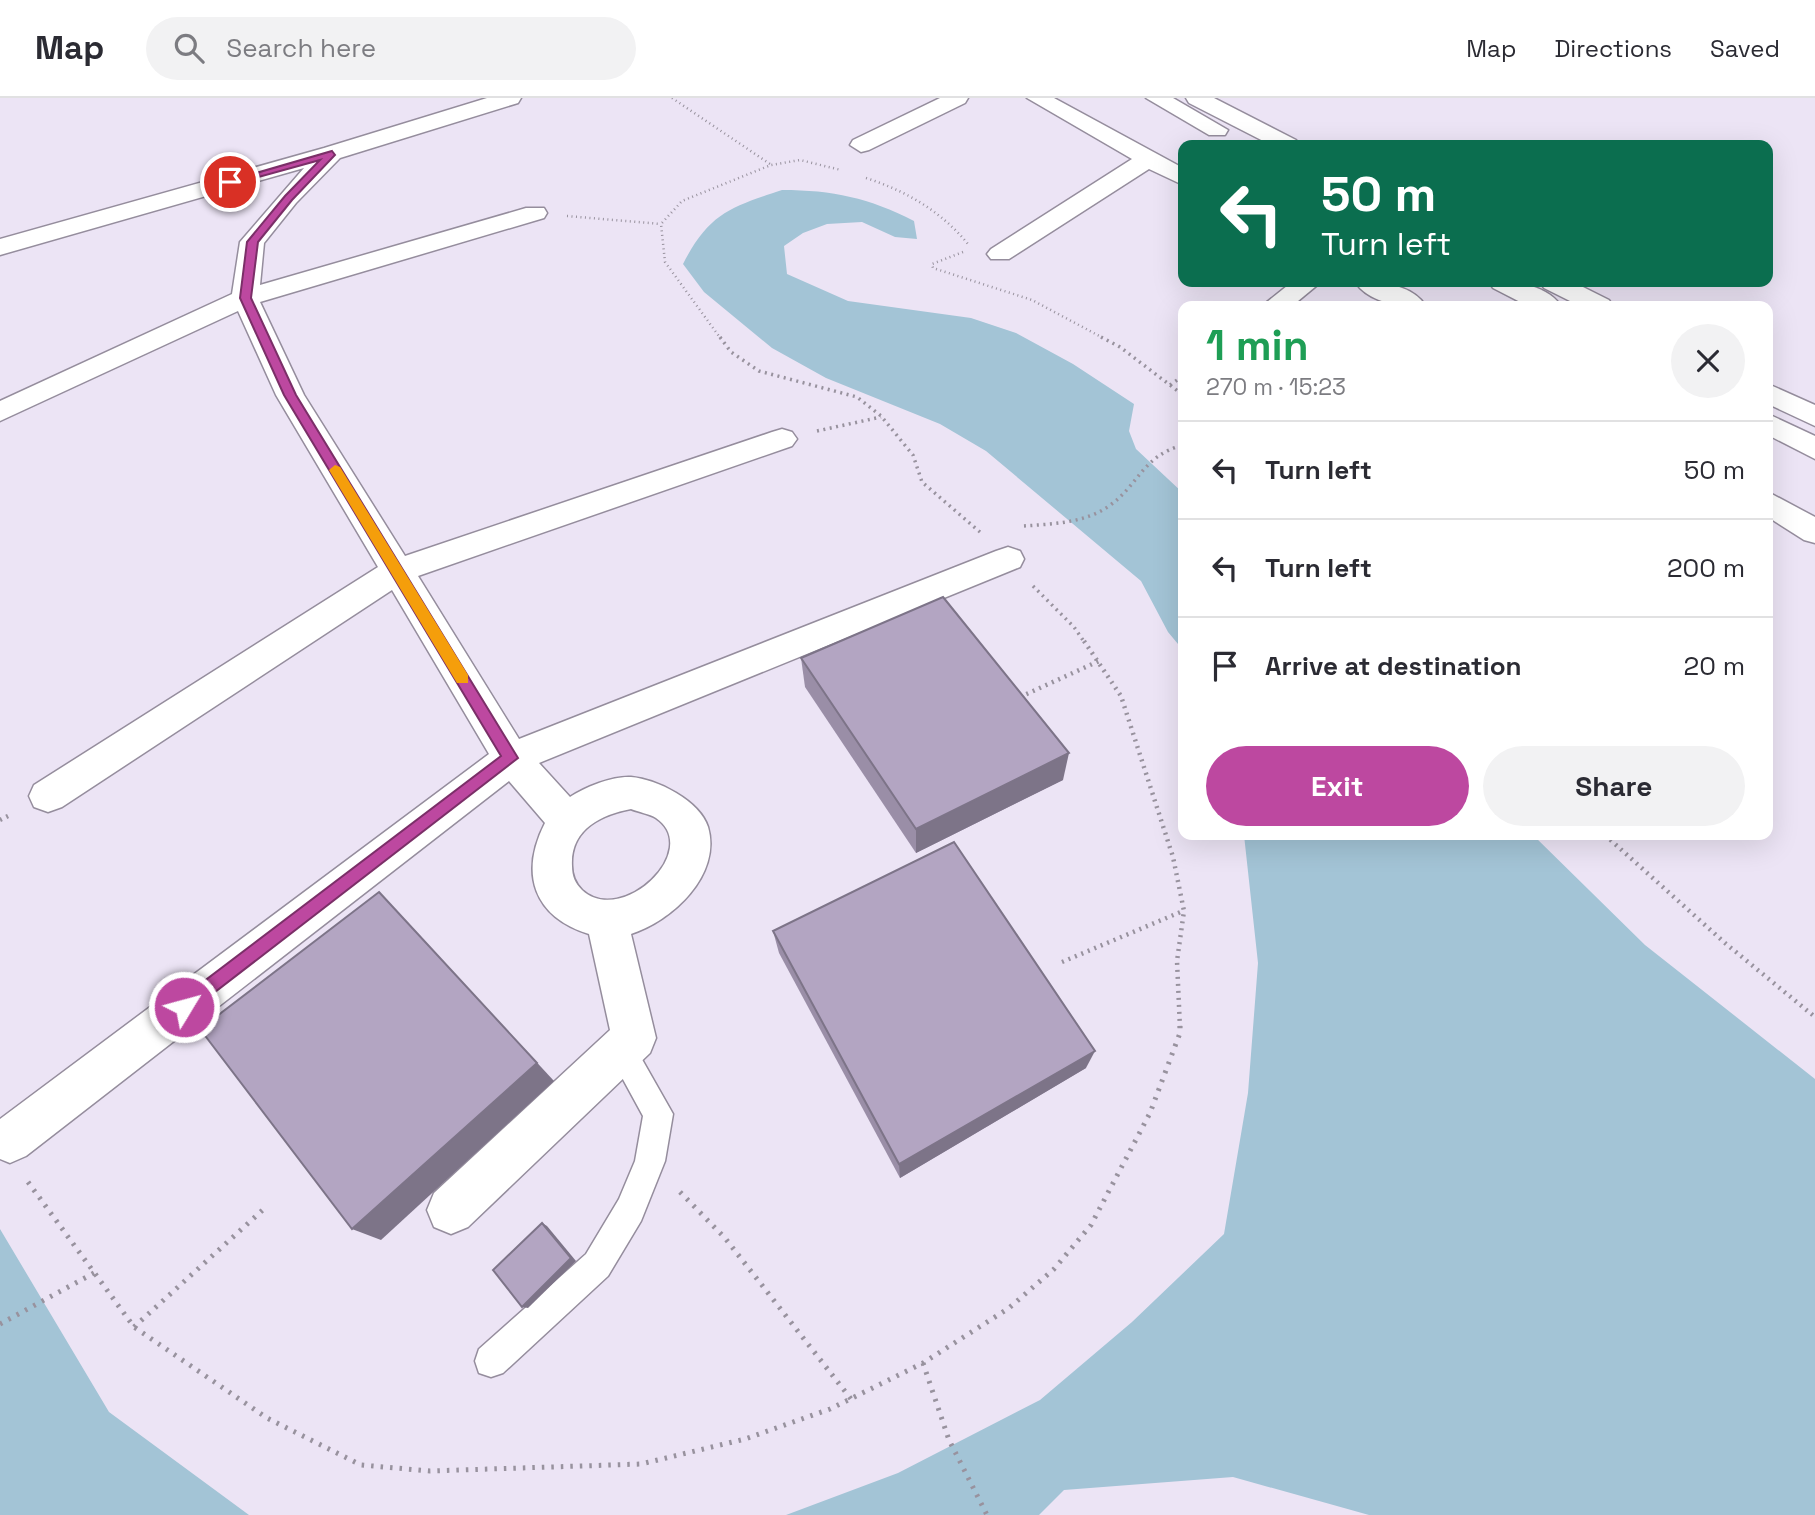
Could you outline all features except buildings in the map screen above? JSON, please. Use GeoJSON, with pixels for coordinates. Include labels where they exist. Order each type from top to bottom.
{"type":"FeatureCollection","features":[{"type":"Feature","properties":{"kind":"street"},"geometry":{"type":"LineString","coordinates":[[0,247],[332,153],[510,98]]}},
{"type":"Feature","properties":{"kind":"street"},"geometry":{"type":"LineString","coordinates":[[861,145],[957,98]]}},
{"type":"Feature","properties":{"kind":"street"},"geometry":{"type":"LineString","coordinates":[[1038,98],[1178,175]]}},
{"type":"Feature","properties":{"kind":"street"},"geometry":{"type":"LineString","coordinates":[[1157,98],[1236,140]]}},
{"type":"Feature","properties":{"kind":"street"},"geometry":{"type":"LineString","coordinates":[[1197,98],[1278,140]]}},
{"type":"Feature","properties":{"kind":"street"},"geometry":{"type":"LineString","coordinates":[[332,153],[288,198],[253,242],[246,298],[290,395],[511,758],[568,821]]}},
{"type":"Feature","properties":{"kind":"street"},"geometry":{"type":"LineString","coordinates":[[1000,254],[1148,159]]}},
{"type":"Feature","properties":{"kind":"street"},"geometry":{"type":"LineString","coordinates":[[0,412],[246,298],[535,213]]}},
{"type":"Feature","properties":{"kind":"street"},"geometry":{"type":"LineString","coordinates":[[1282,301],[1301,287]]}},
{"type":"Feature","properties":{"kind":"street"},"geometry":{"type":"LineString","coordinates":[[1377,287],[1404,301]]}},
{"type":"Feature","properties":{"kind":"street"},"geometry":{"type":"LineString","coordinates":[[1512,287],[1538,301]]}},
{"type":"Feature","properties":{"kind":"street"},"geometry":{"type":"LineString","coordinates":[[1563,287],[1590,301]]}},
{"type":"Feature","properties":{"kind":"street"},"geometry":{"type":"LineString","coordinates":[[1773,396],[1815,417]]}},
{"type":"Feature","properties":{"kind":"street"},"geometry":{"type":"LineString","coordinates":[[1773,426],[1815,449]]}},
{"type":"Feature","properties":{"kind":"street"},"geometry":{"type":"LineString","coordinates":[[48,796],[397,571],[782,439]]}},
{"type":"Feature","properties":{"kind":"street"},"geometry":{"type":"LineString","coordinates":[[1773,506],[1815,532]]}},
{"type":"Feature","properties":{"kind":"street"},"geometry":{"type":"LineString","coordinates":[[10,1140],[511,758],[1008,559]]}},
{"type":"Feature","properties":{"kind":"street"},"geometry":{"type":"LineString","coordinates":[[631,793],[653,797],[672,807],[685,822],[691,842],[688,863],[677,884],[659,901],[607,920],[579,913],[558,891],[551,875],[550,856],[556,837],[568,821],[584,807],[607,797],[631,793]]}},
{"type":"Feature","properties":{"kind":"street"},"geometry":{"type":"LineString","coordinates":[[450,1210],[634,1038],[607,920]]}},
{"type":"Feature","properties":{"kind":"lane"},"geometry":{"type":"LineString","coordinates":[[491,1361],[597,1265],[630,1210],[650,1161],[658,1114],[621,1050]]}},
{"type":"Feature","properties":{"kind":"path"},"geometry":{"type":"LineString","coordinates":[[672,98],[771,165]]}},
{"type":"Feature","properties":{"kind":"path"},"geometry":{"type":"LineString","coordinates":[[535,213],[661,224]]}},
{"type":"Feature","properties":{"kind":"path"},"geometry":{"type":"LineString","coordinates":[[1170,385],[1178,379]]}},
{"type":"Feature","properties":{"kind":"path"},"geometry":{"type":"LineString","coordinates":[[782,439],[881,416]]}},
{"type":"Feature","properties":{"kind":"path"},"geometry":{"type":"LineString","coordinates":[[1054,523],[1096,514],[1126,492],[1143,464],[1160,451],[1178,446]]}},
{"type":"Feature","properties":{"kind":"path"},"geometry":{"type":"LineString","coordinates":[[1009,702],[1099,661]]}},
{"type":"Feature","properties":{"kind":"path"},"geometry":{"type":"LineString","coordinates":[[1610,840],[1705,926],[1815,1017]]}},
{"type":"Feature","properties":{"kind":"path"},"geometry":{"type":"LineString","coordinates":[[1062,962],[1184,911]]}},
{"type":"Feature","properties":{"kind":"path"},"geometry":{"type":"LineString","coordinates":[[10,1140],[32,1190],[134,1327],[267,1418],[360,1465],[430,1471],[641,1464],[745,1439],[851,1399],[923,1363],[949,1440],[987,1515]]}},
{"type":"Feature","properties":{"kind":"path"},"geometry":{"type":"LineString","coordinates":[[650,1161],[725,1238],[851,1399]]}},
{"type":"Feature","properties":{"kind":"path"},"geometry":{"type":"LineString","coordinates":[[134,1327],[266,1207]]}},
{"type":"Feature","properties":{"kind":"path"},"geometry":{"type":"LineString","coordinates":[[0,1324],[94,1273]]}},
{"type":"Feature","properties":{"kind":"water"},"geometry":{"type":"Polygon","coordinates":[[[782,190],[818,192],[866,201],[914,221],[917,239],[895,237],[862,222],[827,224],[803,233],[784,246],[787,274],[848,301],[971,318],[1016,333],[1073,364],[1134,404],[1129,431],[1136,449],[1178,488],[1178,644],[1168,632],[1141,581],[986,451],[940,424],[826,378],[772,348],[704,292],[683,264],[702,233],[712,223],[735,207],[782,190]]]}},
{"type":"Feature","properties":{"kind":"water"},"geometry":{"type":"Polygon","coordinates":[[[1245,840],[1538,840],[1645,945],[1815,1079],[1815,1515],[1369,1515],[1233,1477],[1064,1490],[1039,1515],[786,1515],[898,1473],[1040,1400],[1132,1322],[1224,1234],[1248,1093],[1258,963],[1245,840]]]}},
{"type":"Feature","properties":{"kind":"water"},"geometry":{"type":"Polygon","coordinates":[[[0,1229],[109,1412],[249,1515],[0,1515],[0,1229]]]}},
{"type":"Feature","properties":{"kind":"slow traffic"},"geometry":{"type":"LineString","coordinates":[[335,470],[463,679]]}},
{"type":"Feature","properties":{"kind":"route"},"geometry":{"type":"LineString","coordinates":[[184,1007],[511,758],[290,395],[246,298],[253,242],[288,198],[332,153],[230,182]]}}]}
